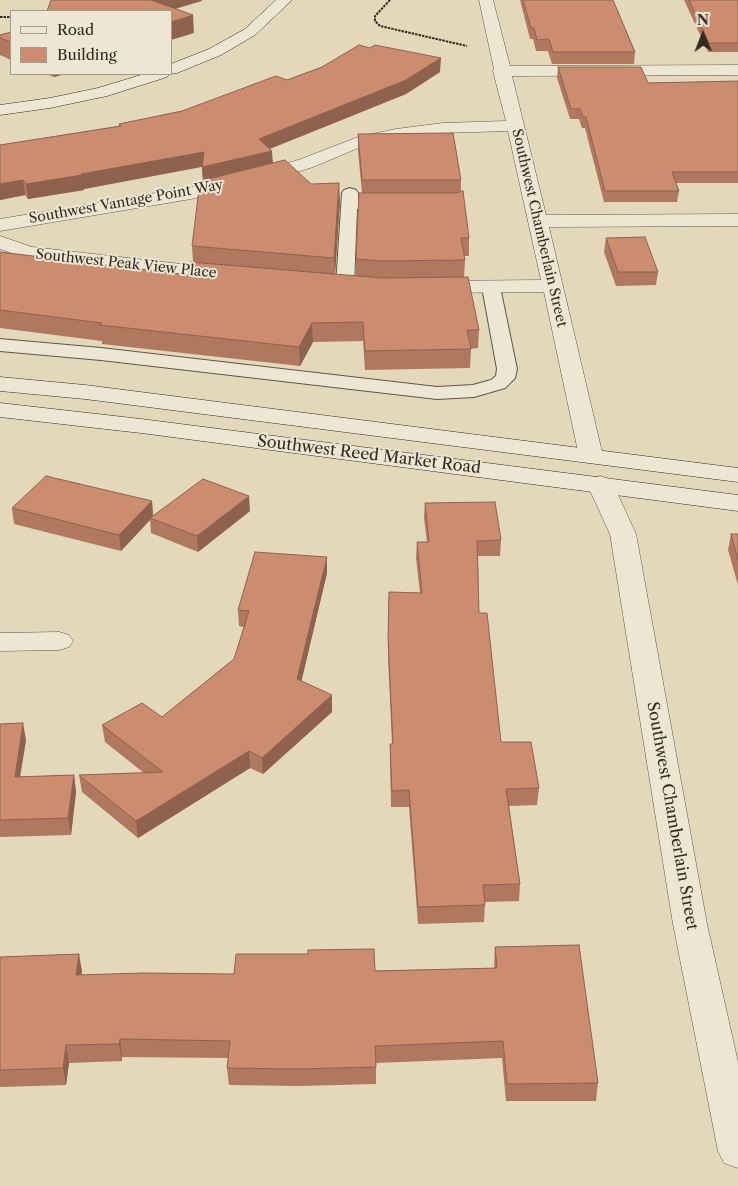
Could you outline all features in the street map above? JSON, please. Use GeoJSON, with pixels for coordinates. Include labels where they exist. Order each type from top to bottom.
{"type":"FeatureCollection","features":[{"type":"Feature","properties":{"kind":"street"},"geometry":{"type":"LineString","coordinates":[[172,70],[214,52],[250,32],[285,0]]}},
{"type":"Feature","properties":{"kind":"street","name":"Southwest Chamberlain Street"},"geometry":{"type":"LineString","coordinates":[[486,0],[595,470],[623,534],[690,924],[738,1151]]}},
{"type":"Feature","properties":{"kind":"street"},"geometry":{"type":"LineString","coordinates":[[501,71],[738,70]]}},
{"type":"Feature","properties":{"kind":"street"},"geometry":{"type":"LineString","coordinates":[[0,110],[50,103],[101,92],[158,75]]}},
{"type":"Feature","properties":{"kind":"street","name":"Southwest Vantage Point Way"},"geometry":{"type":"LineString","coordinates":[[0,225],[200,190],[271,174],[307,163],[358,142],[396,134],[443,128],[515,126]]}},
{"type":"Feature","properties":{"kind":"street"},"geometry":{"type":"LineString","coordinates":[[537,221],[738,220]]}},
{"type":"Feature","properties":{"kind":"street","name":"Southwest Peak View Place"},"geometry":{"type":"LineString","coordinates":[[0,242],[28,253],[176,271],[246,277]]}},
{"type":"Feature","properties":{"kind":"street"},"geometry":{"type":"LineString","coordinates":[[412,288],[553,286]]}},
{"type":"Feature","properties":{"kind":"street","name":"Southwest Reed Market Road"},"geometry":{"type":"LineString","coordinates":[[0,384],[85,392],[595,470],[738,503]]}},
{"type":"Feature","properties":{"kind":"street","name":"Southwest Reed Market Road"},"geometry":{"type":"LineString","coordinates":[[0,410],[141,426],[595,470],[738,476]]}},
{"type":"Feature","properties":{"kind":"street"},"geometry":{"type":"LineString","coordinates":[[0,642],[59,641]]}},
{"type":"Feature","properties":{"kind":"lane"},"geometry":{"type":"LineString","coordinates":[[345,285],[350,198],[408,204]]}},
{"type":"Feature","properties":{"kind":"lane"},"geometry":{"type":"LineString","coordinates":[[0,345],[101,354],[437,393],[474,391],[498,384],[505,378],[507,369],[491,287]]}},
{"type":"Feature","properties":{"kind":"path"},"geometry":{"type":"LineString","coordinates":[[390,0],[375,16],[375,21],[380,26],[468,46]]}},
{"type":"Feature","properties":{"kind":"building"},"geometry":{"type":"Polygon","coordinates":[[[51,0],[151,0],[193,15],[172,22],[172,10],[47,10],[51,0]]]}},
{"type":"Feature","properties":{"kind":"building"},"geometry":{"type":"Polygon","coordinates":[[[523,0],[613,0],[635,52],[553,52],[549,39],[537,40],[534,28],[531,28],[523,0]]]}},
{"type":"Feature","properties":{"kind":"building"},"geometry":{"type":"Polygon","coordinates":[[[689,0],[738,0],[738,43],[709,43],[689,0]]]}},
{"type":"Feature","properties":{"kind":"building"},"geometry":{"type":"Polygon","coordinates":[[[10,32],[10,42],[0,38],[0,35],[10,32]]]}},
{"type":"Feature","properties":{"kind":"building"},"geometry":{"type":"Polygon","coordinates":[[[359,45],[370,48],[375,45],[441,58],[406,80],[259,139],[272,151],[202,167],[204,152],[26,184],[23,180],[0,184],[0,145],[121,126],[119,124],[182,111],[276,76],[287,80],[322,67],[359,45]]]}},
{"type":"Feature","properties":{"kind":"building"},"geometry":{"type":"Polygon","coordinates":[[[558,67],[641,67],[648,83],[738,81],[738,172],[672,172],[679,191],[605,191],[586,117],[583,117],[580,109],[571,109],[558,67]]]}},
{"type":"Feature","properties":{"kind":"building"},"geometry":{"type":"Polygon","coordinates":[[[453,133],[461,180],[362,180],[358,134],[453,133]]]}},
{"type":"Feature","properties":{"kind":"building"},"geometry":{"type":"Polygon","coordinates":[[[285,160],[311,184],[339,183],[334,258],[192,246],[200,181],[285,160]]]}},
{"type":"Feature","properties":{"kind":"building"},"geometry":{"type":"Polygon","coordinates":[[[463,191],[469,238],[461,238],[465,260],[382,261],[356,259],[359,193],[456,193],[463,191]]]}},
{"type":"Feature","properties":{"kind":"building"},"geometry":{"type":"Polygon","coordinates":[[[645,237],[658,272],[618,272],[606,238],[645,237]]]}},
{"type":"Feature","properties":{"kind":"building"},"geometry":{"type":"Polygon","coordinates":[[[0,252],[189,275],[190,262],[382,278],[468,277],[479,330],[467,330],[471,349],[365,351],[363,322],[312,323],[299,347],[100,325],[102,323],[0,310],[0,252]]]}},
{"type":"Feature","properties":{"kind":"building"},"geometry":{"type":"Polygon","coordinates":[[[46,476],[152,501],[119,535],[12,508],[46,476]]]}},
{"type":"Feature","properties":{"kind":"building"},"geometry":{"type":"Polygon","coordinates":[[[203,479],[249,496],[197,536],[150,518],[203,479]]]}},
{"type":"Feature","properties":{"kind":"building"},"geometry":{"type":"Polygon","coordinates":[[[495,502],[501,540],[477,541],[479,613],[487,613],[501,742],[531,742],[539,788],[506,789],[520,884],[483,885],[485,905],[418,907],[409,790],[392,791],[390,744],[393,744],[388,639],[389,592],[422,593],[417,542],[429,542],[425,503],[495,502]]]}},
{"type":"Feature","properties":{"kind":"building"},"geometry":{"type":"Polygon","coordinates":[[[731,534],[738,534],[738,560],[731,534]]]}},
{"type":"Feature","properties":{"kind":"building"},"geometry":{"type":"Polygon","coordinates":[[[255,552],[327,557],[297,679],[332,695],[262,758],[249,751],[136,821],[79,775],[163,772],[102,725],[142,703],[162,717],[234,659],[249,611],[238,610],[255,552]]]}},
{"type":"Feature","properties":{"kind":"building"},"geometry":{"type":"Polygon","coordinates":[[[23,723],[15,777],[74,775],[68,818],[0,820],[0,724],[23,723]]]}},
{"type":"Feature","properties":{"kind":"building"},"geometry":{"type":"Polygon","coordinates":[[[579,945],[598,1083],[507,1084],[503,1041],[375,1046],[376,1067],[297,1069],[227,1068],[230,1041],[120,1039],[119,1044],[66,1045],[63,1068],[0,1070],[0,957],[79,954],[76,975],[143,973],[234,974],[236,954],[308,954],[308,950],[374,949],[375,971],[497,968],[495,947],[579,945]]]}}]}
